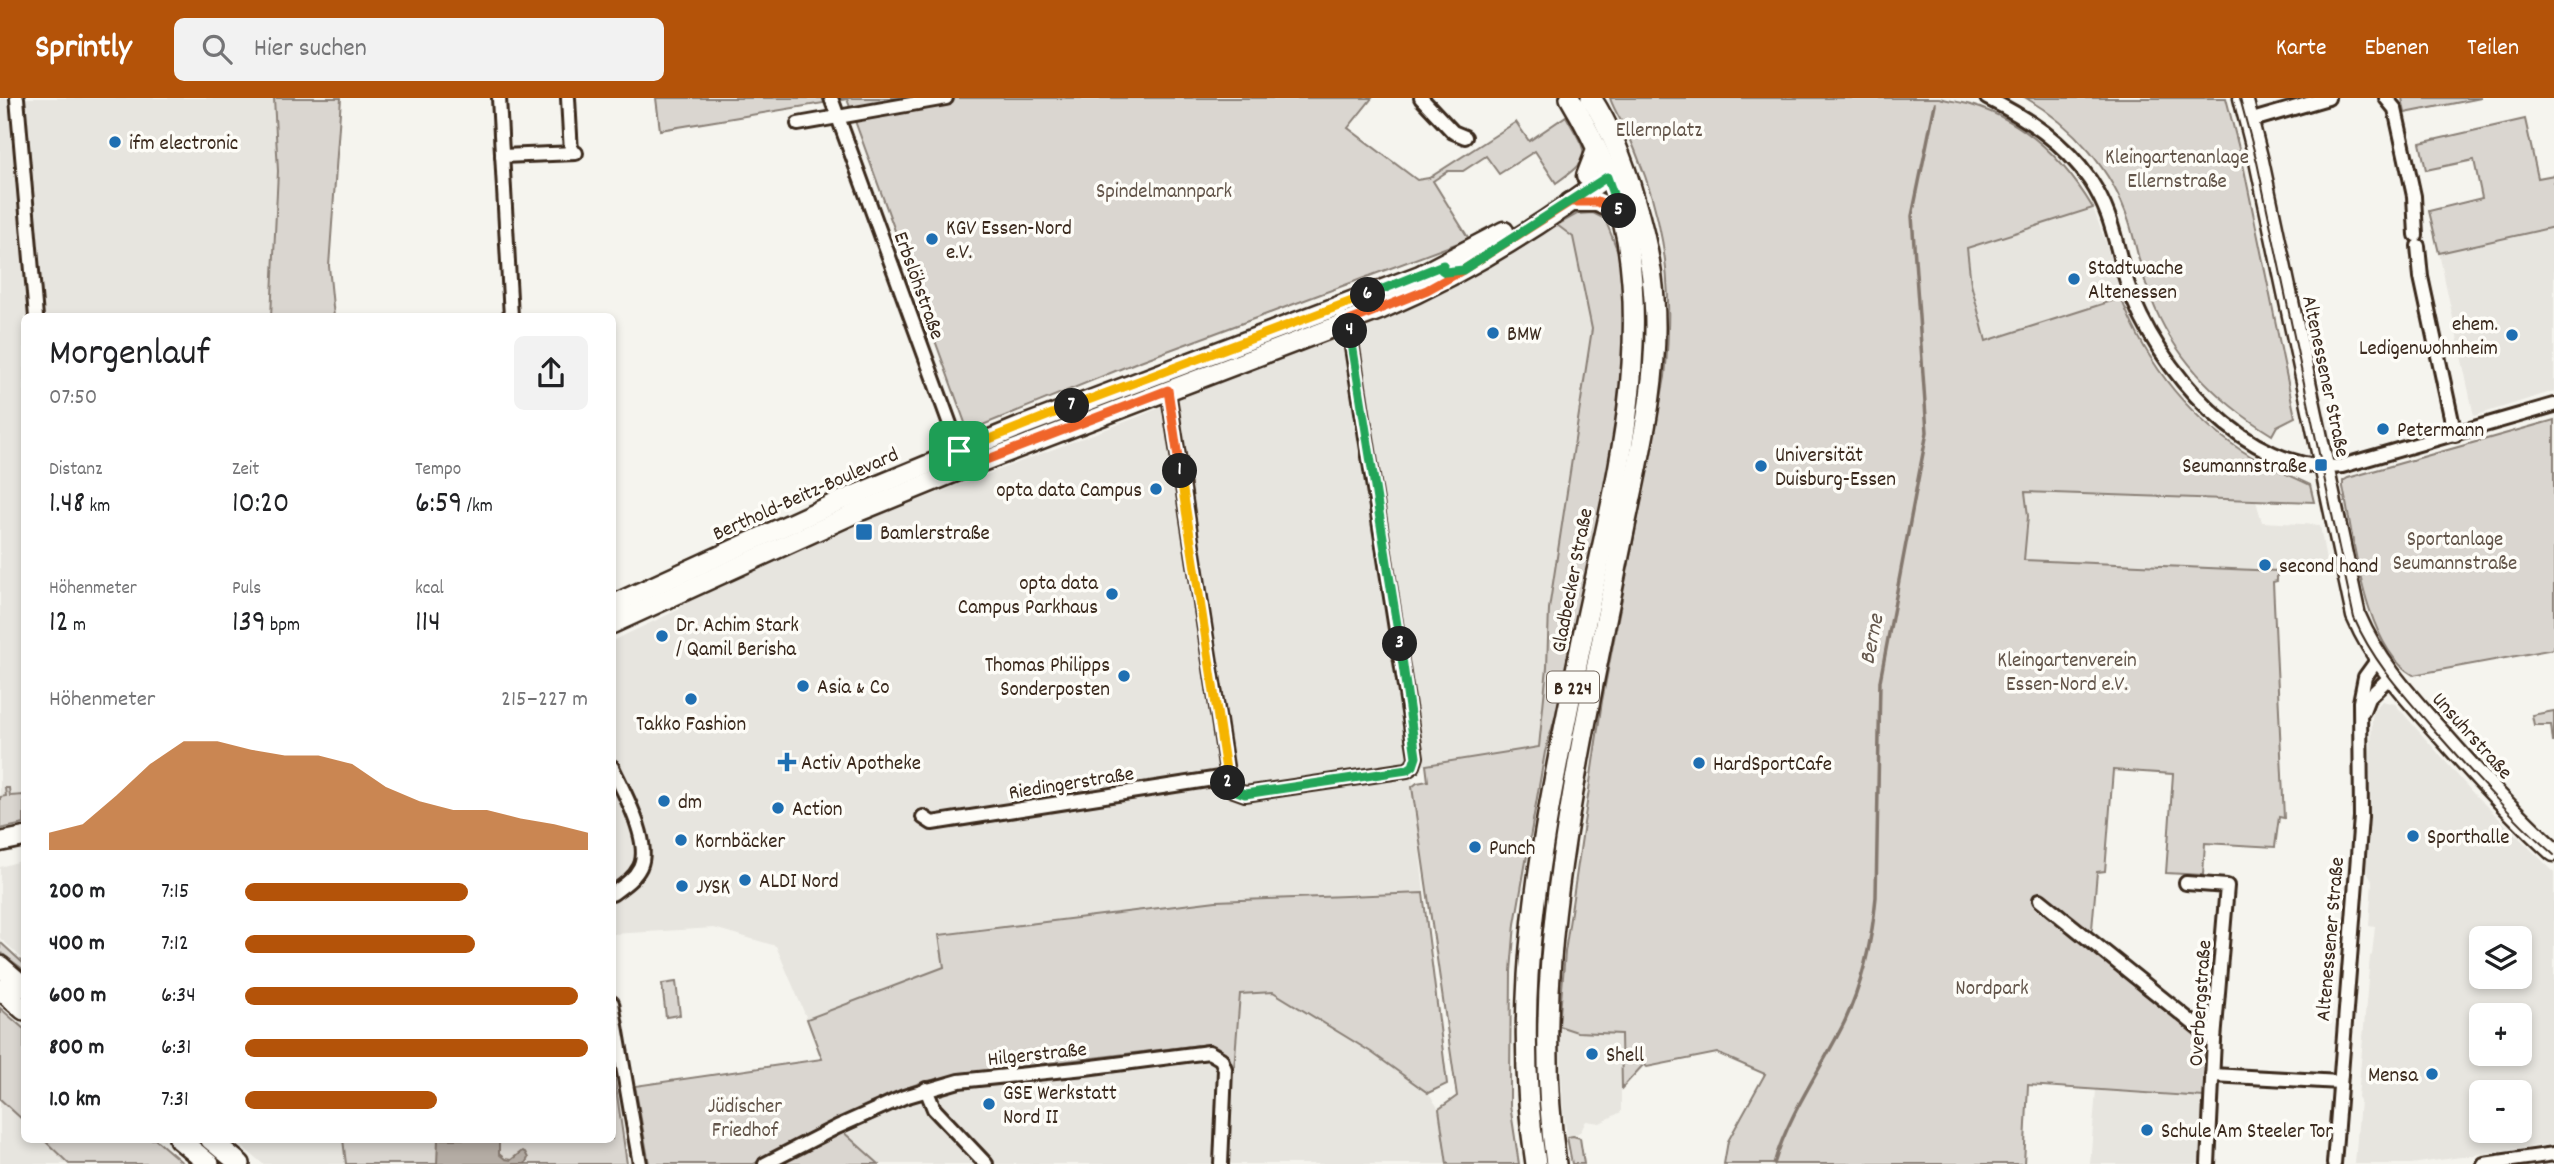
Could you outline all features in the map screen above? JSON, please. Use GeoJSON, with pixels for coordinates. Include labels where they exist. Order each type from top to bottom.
{"type":"FeatureCollection","features":[{"type":"Feature","properties":{"kind":"main road","name":"Altenessener Straße"},"geometry":{"type":"LineString","coordinates":[[2242,98],[2353,607],[2365,638],[2390,676]]}},
{"type":"Feature","properties":{"kind":"main road","name":"Gladbecker Straße"},"geometry":{"type":"LineString","coordinates":[[1556,1164],[1546,1063],[1549,956],[1581,750],[1640,452],[1652,373],[1655,324],[1651,267],[1644,232],[1624,164],[1609,129],[1580,100]]}},
{"type":"Feature","properties":{"kind":"main road","name":"Gladbecker Straße"},"geometry":{"type":"LineString","coordinates":[[1536,1164],[1527,1092],[1525,1043],[1528,951],[1541,856],[1564,730],[1621,451],[1635,330],[1633,291],[1620,212],[1598,167],[1580,100]]}},
{"type":"Feature","properties":{"kind":"main road","name":"Berthold-Beitz-Boulevard"},"geometry":{"type":"LineString","coordinates":[[962,459],[1168,390],[1347,322],[1423,283],[1443,265],[1498,235],[1598,167],[1624,164]]}},
{"type":"Feature","properties":{"kind":"main road","name":"Berthold-Beitz-Boulevard"},"geometry":{"type":"LineString","coordinates":[[616,603],[962,459],[1175,366],[1331,309],[1463,270],[1570,202],[1598,167]]}},
{"type":"Feature","properties":{"kind":"main road"},"geometry":{"type":"LineString","coordinates":[[1570,202],[1597,202],[1620,212]]}},
{"type":"Feature","properties":{"kind":"main road"},"geometry":{"type":"LineString","coordinates":[[1443,265],[1442,270],[1445,272],[1463,270]]}},
{"type":"Feature","properties":{"kind":"main road"},"geometry":{"type":"LineString","coordinates":[[1168,390],[1167,383],[1175,366]]}},
{"type":"Feature","properties":{"kind":"main road","name":"Berthold-Beitz-Boulevard"},"geometry":{"type":"LineString","coordinates":[[616,622],[871,497]]}},
{"type":"Feature","properties":{"kind":"main road","name":"Unsuhrstraße"},"geometry":{"type":"LineString","coordinates":[[2390,676],[2503,804],[2554,852]]}},
{"type":"Feature","properties":{"kind":"main road"},"geometry":{"type":"LineString","coordinates":[[0,842],[21,837]]}},
{"type":"Feature","properties":{"kind":"main road"},"geometry":{"type":"LineString","coordinates":[[0,852],[21,848]]}},
{"type":"Feature","properties":{"kind":"main road"},"geometry":{"type":"LineString","coordinates":[[0,966],[21,984]]}},
{"type":"Feature","properties":{"kind":"main road"},"geometry":{"type":"LineString","coordinates":[[0,989],[21,1007]]}},
{"type":"Feature","properties":{"kind":"main road"},"geometry":{"type":"LineString","coordinates":[[185,1143],[209,1164]]}},
{"type":"Feature","properties":{"kind":"main road"},"geometry":{"type":"LineString","coordinates":[[215,1143],[240,1164]]}},
{"type":"Feature","properties":{"kind":"street"},"geometry":{"type":"LineString","coordinates":[[17,98],[36,313]]}},
{"type":"Feature","properties":{"kind":"street"},"geometry":{"type":"LineString","coordinates":[[499,98],[511,313]]}},
{"type":"Feature","properties":{"kind":"street"},"geometry":{"type":"LineString","coordinates":[[502,156],[573,153],[568,98]]}},
{"type":"Feature","properties":{"kind":"street","name":"Erbslöhstraße"},"geometry":{"type":"LineString","coordinates":[[831,98],[962,459]]}},
{"type":"Feature","properties":{"kind":"street"},"geometry":{"type":"LineString","coordinates":[[798,124],[946,98]]}},
{"type":"Feature","properties":{"kind":"street"},"geometry":{"type":"LineString","coordinates":[[1421,98],[1454,132],[1465,137]]}},
{"type":"Feature","properties":{"kind":"street"},"geometry":{"type":"LineString","coordinates":[[1987,98],[2022,116],[2049,135],[2089,178],[2112,224],[2128,286],[2164,358],[2184,385],[2206,406],[2262,448],[2288,461],[2323,468],[2348,465],[2554,405]]}},
{"type":"Feature","properties":{"kind":"street"},"geometry":{"type":"LineString","coordinates":[[2249,121],[2328,98]]}},
{"type":"Feature","properties":{"kind":"street"},"geometry":{"type":"LineString","coordinates":[[2386,98],[2395,109],[2414,196],[2421,277],[2455,435]]}},
{"type":"Feature","properties":{"kind":"street"},"geometry":{"type":"LineString","coordinates":[[1168,390],[1226,777],[1231,789],[1245,794],[1407,770],[1413,766],[1416,757],[1347,322],[1331,309]]}},
{"type":"Feature","properties":{"kind":"street","name":"Altenessener Straße"},"geometry":{"type":"LineString","coordinates":[[2334,1164],[2361,817],[2361,693],[2365,677],[2378,659]]}},
{"type":"Feature","properties":{"kind":"street"},"geometry":{"type":"LineString","coordinates":[[2360,718],[2368,698],[2390,676]]}},
{"type":"Feature","properties":{"kind":"street"},"geometry":{"type":"LineString","coordinates":[[616,777],[641,837],[644,853],[634,875],[616,891]]}},
{"type":"Feature","properties":{"kind":"street","name":"Riedingerstraße"},"geometry":{"type":"LineString","coordinates":[[923,817],[932,823],[1226,777]]}},
{"type":"Feature","properties":{"kind":"street","name":"Overbergstraße"},"geometry":{"type":"LineString","coordinates":[[2186,883],[2227,886],[2214,1040],[2208,1164]]}},
{"type":"Feature","properties":{"kind":"street"},"geometry":{"type":"LineString","coordinates":[[2040,900],[2214,1040]]}},
{"type":"Feature","properties":{"kind":"street"},"geometry":{"type":"LineString","coordinates":[[616,1026],[640,1164]]}},
{"type":"Feature","properties":{"kind":"street","name":"Hilgerstraße"},"geometry":{"type":"LineString","coordinates":[[765,1164],[837,1127],[926,1089],[959,1081],[1209,1052],[1221,1059],[1225,1069],[1221,1164]]}},
{"type":"Feature","properties":{"kind":"street"},"geometry":{"type":"LineString","coordinates":[[2212,1074],[2340,1082]]}},
{"type":"Feature","properties":{"kind":"street"},"geometry":{"type":"LineString","coordinates":[[926,1089],[934,1110],[986,1164]]}},
{"type":"Feature","properties":{"kind":"street"},"geometry":{"type":"LineString","coordinates":[[2484,1164],[2517,1162],[2554,1154]]}},
{"type":"Feature","properties":{"kind":"shaded area"},"geometry":{"type":"Polygon","coordinates":[[[0,98],[274,98],[278,171],[271,313],[21,313],[21,825],[0,829],[0,98]]]}},
{"type":"Feature","properties":{"kind":"shaded area"},"geometry":{"type":"Polygon","coordinates":[[[2093,208],[2121,298],[1986,341],[1971,284],[1966,248],[2093,208]]]}},
{"type":"Feature","properties":{"kind":"shaded area"},"geometry":{"type":"Polygon","coordinates":[[[1593,213],[1605,219],[1621,262],[1545,752],[1539,748],[1411,767],[1424,893],[1216,901],[939,935],[944,967],[807,1019],[776,946],[714,928],[616,934],[616,639],[680,609],[678,602],[761,560],[1138,417],[1241,372],[1377,320],[1481,271],[1577,214],[1593,213]]]}},
{"type":"Feature","properties":{"kind":"shaded area"},"geometry":{"type":"Polygon","coordinates":[[[2554,227],[2554,391],[2474,416],[2439,253],[2554,227]]]}},
{"type":"Feature","properties":{"kind":"shaded area"},"geometry":{"type":"Polygon","coordinates":[[[2025,492],[2256,501],[2262,522],[2320,525],[2328,573],[2024,560],[2028,516],[2025,492]]]}},
{"type":"Feature","properties":{"kind":"shaded area"},"geometry":{"type":"Polygon","coordinates":[[[2382,701],[2395,704],[2473,793],[2554,872],[2554,1144],[2411,1164],[2355,1164],[2360,1100],[2358,1097],[2375,927],[2369,926],[2372,881],[2366,870],[2372,717],[2382,701]]]}},
{"type":"Feature","properties":{"kind":"shaded area"},"geometry":{"type":"Polygon","coordinates":[[[21,861],[21,957],[0,938],[0,867],[21,861]]]}},
{"type":"Feature","properties":{"kind":"shaded area"},"geometry":{"type":"Polygon","coordinates":[[[1273,992],[1371,1052],[1428,1093],[1439,1109],[1449,1164],[879,1164],[847,1134],[886,1113],[999,1071],[1209,1044],[1226,1053],[1233,1067],[1240,993],[1273,992]]]}},
{"type":"Feature","properties":{"kind":"shaded area"},"geometry":{"type":"Polygon","coordinates":[[[1559,1026],[1577,1032],[1621,1034],[1621,1112],[1600,1123],[1586,1121],[1581,1131],[1567,1137],[1563,1107],[1559,1026]]]}},
{"type":"Feature","properties":{"kind":"shaded area","name":"Schule Am Steeler Tor"},"geometry":{"type":"Polygon","coordinates":[[[2096,1090],[2204,1097],[2199,1164],[2090,1164],[2096,1090]]]}},
{"type":"Feature","properties":{"kind":"shaded area"},"geometry":{"type":"Polygon","coordinates":[[[0,1099],[21,1118],[21,1143],[47,1143],[69,1164],[0,1164],[0,1099]]]}},
{"type":"Feature","properties":{"kind":"shaded area"},"geometry":{"type":"Polygon","coordinates":[[[238,1143],[343,1143],[346,1164],[263,1164],[238,1143]]]}},
{"type":"Feature","properties":{"kind":"shaded area"},"geometry":{"type":"Polygon","coordinates":[[[438,1143],[499,1143],[499,1154],[505,1159],[511,1160],[522,1151],[528,1158],[525,1164],[437,1164],[438,1143]]]}},
{"type":"Feature","properties":{"kind":"green space"},"geometry":{"type":"Polygon","coordinates":[[[274,98],[341,98],[329,266],[334,313],[271,313],[278,171],[274,98]]]}},
{"type":"Feature","properties":{"kind":"green space","name":"Spindelmannpark"},"geometry":{"type":"Polygon","coordinates":[[[656,98],[1372,98],[1348,128],[1417,180],[1429,178],[1516,122],[1529,141],[1566,116],[1584,154],[1577,166],[1556,183],[1535,151],[1499,174],[1486,156],[1463,171],[1448,171],[1433,181],[1469,239],[1135,363],[968,431],[847,99],[660,130],[656,98]]]}},
{"type":"Feature","properties":{"kind":"green space"},"geometry":{"type":"Polygon","coordinates":[[[1610,98],[1939,98],[1971,105],[2009,121],[2057,159],[2093,208],[1967,248],[1971,284],[1986,341],[2121,298],[2144,346],[2173,389],[2190,408],[2209,426],[2252,457],[2310,485],[2314,502],[2025,492],[2028,516],[2024,560],[2277,571],[2277,581],[2273,582],[2284,818],[2279,817],[2275,847],[2205,843],[2203,875],[2166,873],[2173,774],[2113,770],[2105,871],[2097,872],[2092,929],[2088,936],[2213,1040],[2211,1074],[2204,1097],[2028,1085],[2024,1164],[1724,1164],[1728,1141],[1765,1074],[1717,1053],[1647,1067],[1644,1064],[1622,1088],[1621,1034],[1577,1032],[1559,1026],[1565,952],[1602,701],[1665,377],[1667,351],[1667,275],[1659,226],[1645,176],[1610,98]]]}},
{"type":"Feature","properties":{"kind":"green space","name":"Kleingartenanlage Ellernstraße"},"geometry":{"type":"Polygon","coordinates":[[[2026,98],[2226,98],[2243,164],[2295,417],[2277,426],[2272,435],[2234,408],[2200,377],[2172,341],[2161,320],[2144,280],[2129,222],[2112,184],[2075,136],[2026,98]]]}},
{"type":"Feature","properties":{"kind":"green space"},"geometry":{"type":"Polygon","coordinates":[[[2402,98],[2481,98],[2405,113],[2402,98]]]}},
{"type":"Feature","properties":{"kind":"green space"},"geometry":{"type":"Polygon","coordinates":[[[2525,119],[2538,178],[2554,175],[2554,227],[2439,253],[2429,211],[2482,198],[2474,160],[2426,170],[2420,143],[2525,119]]]}},
{"type":"Feature","properties":{"kind":"green space"},"geometry":{"type":"Polygon","coordinates":[[[1593,213],[1605,219],[1618,252],[1631,330],[1586,613],[1545,752],[1515,924],[1511,971],[1510,1105],[1519,1164],[1447,1164],[1439,1109],[1457,1096],[1412,787],[1428,781],[1426,765],[1539,747],[1547,667],[1549,609],[1592,329],[1573,237],[1557,225],[1577,214],[1593,213]]]}},
{"type":"Feature","properties":{"kind":"green space","name":"Sportanlage Seumannstraße"},"geometry":{"type":"Polygon","coordinates":[[[2554,420],[2554,649],[2413,675],[2396,661],[2372,617],[2357,562],[2343,481],[2554,420]]]}},
{"type":"Feature","properties":{"kind":"green space"},"geometry":{"type":"Polygon","coordinates":[[[2554,711],[2553,742],[2551,725],[2534,725],[2532,715],[2554,711]]]}},
{"type":"Feature","properties":{"kind":"green space"},"geometry":{"type":"Polygon","coordinates":[[[5,788],[9,788],[10,796],[21,795],[21,825],[0,829],[0,797],[6,796],[5,788]]]}},
{"type":"Feature","properties":{"kind":"green space","name":"Jüdischer Friedhof"},"geometry":{"type":"Polygon","coordinates":[[[1423,893],[1447,1084],[1428,1093],[1371,1052],[1273,992],[1240,994],[1234,1069],[1221,1050],[1208,1044],[960,1074],[923,1082],[890,1094],[754,1164],[649,1164],[635,1086],[822,1059],[807,1019],[944,967],[939,935],[1216,901],[1423,893]]]}},
{"type":"Feature","properties":{"kind":"green space"},"geometry":{"type":"Polygon","coordinates":[[[0,942],[21,961],[21,968],[0,952],[0,942]]]}},
{"type":"Feature","properties":{"kind":"green space"},"geometry":{"type":"Polygon","coordinates":[[[676,982],[680,1015],[666,1017],[662,984],[676,982]]]}},
{"type":"Feature","properties":{"kind":"green space"},"geometry":{"type":"Polygon","coordinates":[[[0,1008],[21,1026],[21,1118],[0,1099],[0,1008]]]}},
{"type":"Feature","properties":{"kind":"green space"},"geometry":{"type":"Polygon","coordinates":[[[616,1088],[627,1164],[346,1164],[343,1143],[616,1143],[616,1088]]]}},
{"type":"Feature","properties":{"kind":"green space"},"geometry":{"type":"Polygon","coordinates":[[[841,1130],[879,1164],[777,1164],[841,1130]]]}},
{"type":"Feature","properties":{"kind":"green space"},"geometry":{"type":"Polygon","coordinates":[[[1567,1137],[1580,1138],[1584,1164],[1572,1164],[1567,1137]]]}},
{"type":"Feature","properties":{"kind":"green space"},"geometry":{"type":"Polygon","coordinates":[[[47,1143],[160,1143],[184,1164],[69,1164],[47,1143]]]}},
{"type":"Feature","properties":{"kind":"waterway","name":"Berne"},"geometry":{"type":"LineString","coordinates":[[1774,1164],[1796,1110],[1851,1008],[1866,962],[1872,930],[1876,897],[1880,681],[1927,432],[1912,216],[1935,104]]}},
{"type":"Feature","properties":{"kind":"tram line"},"geometry":{"type":"LineString","coordinates":[[2240,98],[2257,162],[2354,618],[2370,649],[2390,678],[2493,795],[2554,855]]}},
{"type":"Feature","properties":{"kind":"place","name":"ifm electronic"},"geometry":{"type":"Point","coordinates":[115,142]}},
{"type":"Feature","properties":{"kind":"place","name":"KGV Essen-Nord e.V."},"geometry":{"type":"Point","coordinates":[932,239]}},
{"type":"Feature","properties":{"kind":"place","name":"Stadtwache Altenessen"},"geometry":{"type":"Point","coordinates":[2074,279]}},
{"type":"Feature","properties":{"kind":"place","name":"BMW"},"geometry":{"type":"Point","coordinates":[1493,333]}},
{"type":"Feature","properties":{"kind":"place","name":"ehem. Ledigenwohnheim"},"geometry":{"type":"Point","coordinates":[2512,335]}},
{"type":"Feature","properties":{"kind":"place","name":"Petermann"},"geometry":{"type":"Point","coordinates":[2383,429]}},
{"type":"Feature","properties":{"kind":"place","name":"Seumannstraße"},"geometry":{"type":"Point","coordinates":[2321,465]}},
{"type":"Feature","properties":{"kind":"place","name":"Universität Duisburg-Essen"},"geometry":{"type":"Point","coordinates":[1761,466]}},
{"type":"Feature","properties":{"kind":"place","name":"opta data Campus"},"geometry":{"type":"Point","coordinates":[1156,489]}},
{"type":"Feature","properties":{"kind":"place","name":"Bamlerstraße"},"geometry":{"type":"Point","coordinates":[864,532]}},
{"type":"Feature","properties":{"kind":"place","name":"second hand"},"geometry":{"type":"Point","coordinates":[2265,565]}},
{"type":"Feature","properties":{"kind":"place","name":"opta data Campus Parkhaus"},"geometry":{"type":"Point","coordinates":[1112,594]}},
{"type":"Feature","properties":{"kind":"place","name":"Dr. Achim Stark / Qamil Berisha"},"geometry":{"type":"Point","coordinates":[662,636]}},
{"type":"Feature","properties":{"kind":"place","name":"Thomas Philipps Sonderposten"},"geometry":{"type":"Point","coordinates":[1124,676]}},
{"type":"Feature","properties":{"kind":"place","name":"Asia & Co"},"geometry":{"type":"Point","coordinates":[803,686]}},
{"type":"Feature","properties":{"kind":"place","name":"Takko Fashion"},"geometry":{"type":"Point","coordinates":[691,699]}},
{"type":"Feature","properties":{"kind":"place","name":"Activ Apotheke"},"geometry":{"type":"Point","coordinates":[787,762]}},
{"type":"Feature","properties":{"kind":"place","name":"HardSportCafe"},"geometry":{"type":"Point","coordinates":[1699,763]}},
{"type":"Feature","properties":{"kind":"place","name":"dm"},"geometry":{"type":"Point","coordinates":[664,801]}},
{"type":"Feature","properties":{"kind":"place","name":"Action"},"geometry":{"type":"Point","coordinates":[778,808]}},
{"type":"Feature","properties":{"kind":"place","name":"Sporthalle"},"geometry":{"type":"Point","coordinates":[2413,836]}},
{"type":"Feature","properties":{"kind":"place","name":"Kornbäcker"},"geometry":{"type":"Point","coordinates":[681,840]}},
{"type":"Feature","properties":{"kind":"place","name":"Punch"},"geometry":{"type":"Point","coordinates":[1475,847]}},
{"type":"Feature","properties":{"kind":"place","name":"ALDI Nord"},"geometry":{"type":"Point","coordinates":[745,880]}},
{"type":"Feature","properties":{"kind":"place","name":"JYSK"},"geometry":{"type":"Point","coordinates":[682,886]}},
{"type":"Feature","properties":{"kind":"place","name":"Shell"},"geometry":{"type":"Point","coordinates":[1592,1054]}},
{"type":"Feature","properties":{"kind":"place","name":"Mensa"},"geometry":{"type":"Point","coordinates":[2432,1074]}},
{"type":"Feature","properties":{"kind":"place","name":"GSE Werkstatt Nord II"},"geometry":{"type":"Point","coordinates":[989,1104]}},
{"type":"Feature","properties":{"kind":"place","name":"Schule Am Steeler Tor"},"geometry":{"type":"Point","coordinates":[2147,1130]}},
{"type":"Feature","properties":{"kind":"route"},"geometry":{"type":"LineString","coordinates":[[959,451],[965,468],[1168,390],[1202,625],[1226,777],[1231,789],[1245,794],[1407,770],[1413,766],[1416,757],[1383,535],[1347,322],[1427,290],[1463,270],[1518,236],[1570,202],[1597,202],[1620,212],[1613,190],[1607,177],[1463,270],[1445,272],[1442,270],[1443,265],[959,451]]}},
{"type":"Feature","properties":{"kind":"park label","name":"Ellernplatz"},"geometry":{"type":"Point","coordinates":[1659,129]}},
{"type":"Feature","properties":{"kind":"park label","name":"Kleingartenverein Essen-Nord e.V."},"geometry":{"type":"Point","coordinates":[2067,671]}},
{"type":"Feature","properties":{"kind":"park label","name":"Nordpark"},"geometry":{"type":"Point","coordinates":[1992,987]}}]}
